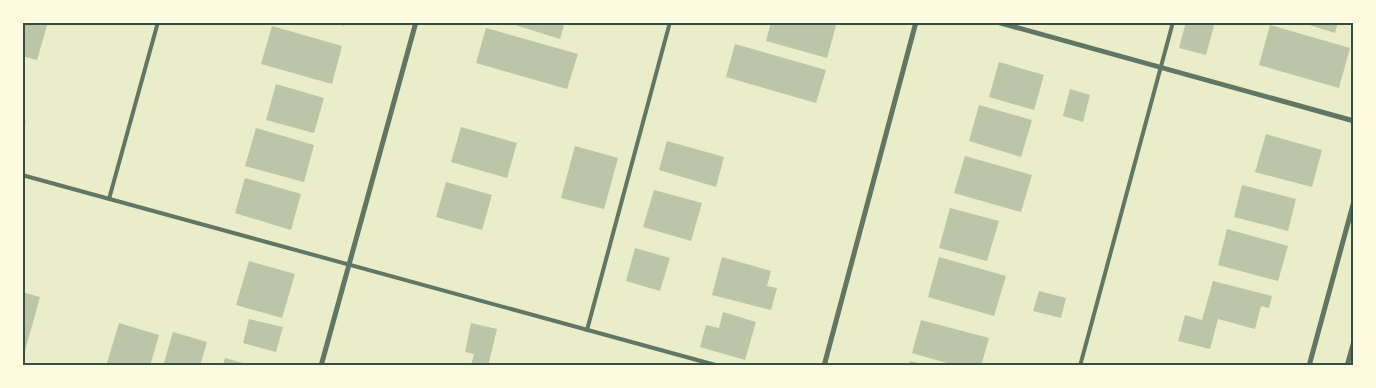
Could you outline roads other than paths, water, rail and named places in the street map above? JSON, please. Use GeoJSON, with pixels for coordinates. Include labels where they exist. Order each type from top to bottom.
{"type":"FeatureCollection","features":[{"type":"Feature","properties":{"kind":"street"},"geometry":{"type":"LineString","coordinates":[[320,366],[416,22]]}},
{"type":"Feature","properties":{"kind":"street"},"geometry":{"type":"LineString","coordinates":[[824,366],[916,22]]}},
{"type":"Feature","properties":{"kind":"street"},"geometry":{"type":"LineString","coordinates":[[997,22],[1354,121]]}},
{"type":"Feature","properties":{"kind":"street"},"geometry":{"type":"LineString","coordinates":[[1309,366],[1354,201]]}},
{"type":"Feature","properties":{"kind":"street"},"geometry":{"type":"LineString","coordinates":[[1347,366],[1354,341]]}},
{"type":"Feature","properties":{"kind":"lane"},"geometry":{"type":"LineString","coordinates":[[109,199],[158,22]]}},
{"type":"Feature","properties":{"kind":"lane"},"geometry":{"type":"LineString","coordinates":[[587,330],[670,22]]}},
{"type":"Feature","properties":{"kind":"lane"},"geometry":{"type":"LineString","coordinates":[[1080,366],[1173,22]]}},
{"type":"Feature","properties":{"kind":"lane"},"geometry":{"type":"LineString","coordinates":[[22,175],[719,366]]}}]}
